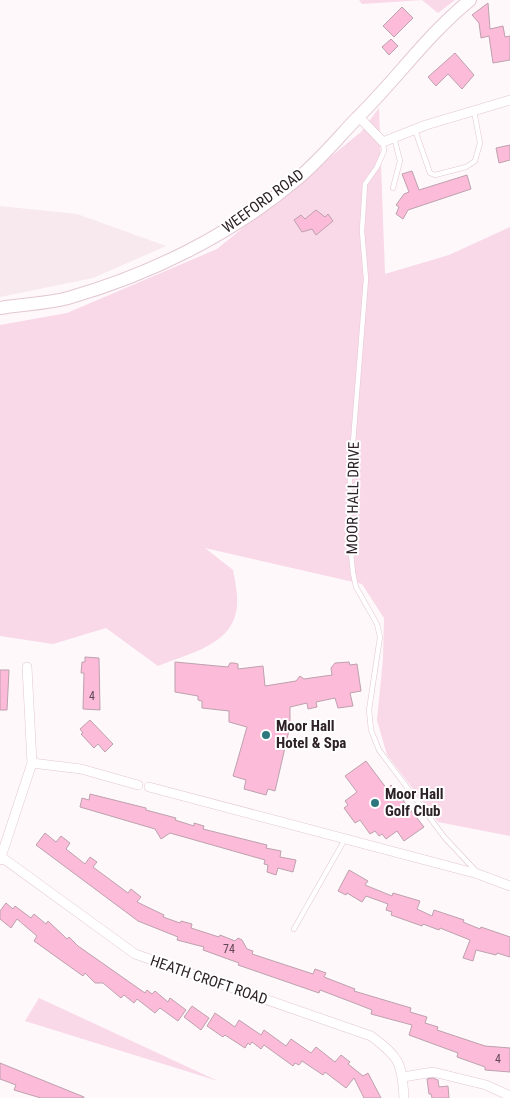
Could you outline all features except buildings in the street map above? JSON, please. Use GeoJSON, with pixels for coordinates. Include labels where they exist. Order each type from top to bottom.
{"type":"FeatureCollection","features":[{"type":"Feature","properties":{"kind":"street","name":"WEEFORD ROAD"},"geometry":{"type":"LineString","coordinates":[[0,308],[66,298],[143,272],[216,236],[296,180],[359,116],[417,51],[470,0]]}},
{"type":"Feature","properties":{"kind":"street"},"geometry":{"type":"LineString","coordinates":[[359,116],[383,142],[393,136],[414,129],[510,100]]}},
{"type":"Feature","properties":{"kind":"street"},"geometry":{"type":"LineString","coordinates":[[0,857],[32,763],[27,667]]}},
{"type":"Feature","properties":{"kind":"street"},"geometry":{"type":"LineString","coordinates":[[32,763],[81,769],[138,785]]}},
{"type":"Feature","properties":{"kind":"street"},"geometry":{"type":"LineString","coordinates":[[149,787],[478,874]]}},
{"type":"Feature","properties":{"kind":"street","name":"HEATH CROFT ROAD"},"geometry":{"type":"LineString","coordinates":[[0,857],[135,954],[371,1036],[393,1052],[399,1062],[403,1077],[404,1098]]}},
{"type":"Feature","properties":{"kind":"street","name":"MOOR HALL DRIVE"},"geometry":{"type":"LineString","coordinates":[[478,874],[510,886]]}},
{"type":"Feature","properties":{"kind":"street"},"geometry":{"type":"LineString","coordinates":[[403,1077],[433,1072],[486,1085],[510,1096]]}},
{"type":"Feature","properties":{"kind":"lane"},"geometry":{"type":"LineString","coordinates":[[414,129],[430,173],[435,175],[466,167],[475,161],[480,144],[474,111]]}},
{"type":"Feature","properties":{"kind":"lane"},"geometry":{"type":"LineString","coordinates":[[393,136],[400,161],[393,188]]}},
{"type":"Feature","properties":{"kind":"lane","name":"MOOR HALL DRIVE"},"geometry":{"type":"LineString","coordinates":[[383,142],[384,151],[377,167],[365,184],[362,231],[366,279],[350,480],[349,532],[353,573],[356,587],[377,624],[380,637],[369,710],[371,730],[384,756],[445,838],[478,874]]}},
{"type":"Feature","properties":{"kind":"lane"},"geometry":{"type":"LineString","coordinates":[[294,929],[345,839]]}},
{"type":"Feature","properties":{"kind":"shaded area"},"geometry":{"type":"Polygon","coordinates":[[[359,0],[422,0],[362,4],[359,0]]]}},
{"type":"Feature","properties":{"kind":"shaded area"},"geometry":{"type":"Polygon","coordinates":[[[422,0],[455,0],[438,13],[422,0]]]}},
{"type":"Feature","properties":{"kind":"shaded area"},"geometry":{"type":"Polygon","coordinates":[[[379,108],[385,274],[449,255],[510,227],[510,836],[438,822],[387,755],[377,720],[383,659],[384,618],[362,584],[205,548],[233,570],[237,605],[234,619],[228,630],[219,639],[195,652],[158,666],[106,628],[53,644],[0,636],[0,325],[67,313],[217,249],[361,132],[379,108]]]}},
{"type":"Feature","properties":{"kind":"shaded area"},"geometry":{"type":"Polygon","coordinates":[[[0,206],[77,214],[166,246],[93,278],[0,297],[0,206]]]}},
{"type":"Feature","properties":{"kind":"shaded area"},"geometry":{"type":"Polygon","coordinates":[[[39,998],[218,1081],[25,1021],[39,998]]]}},
{"type":"Feature","properties":{"kind":"place","name":"Moor Hall Hotel & Spa"},"geometry":{"type":"Point","coordinates":[266,735]}},
{"type":"Feature","properties":{"kind":"place","name":"Moor Hall Golf Club"},"geometry":{"type":"Point","coordinates":[375,803]}}]}
